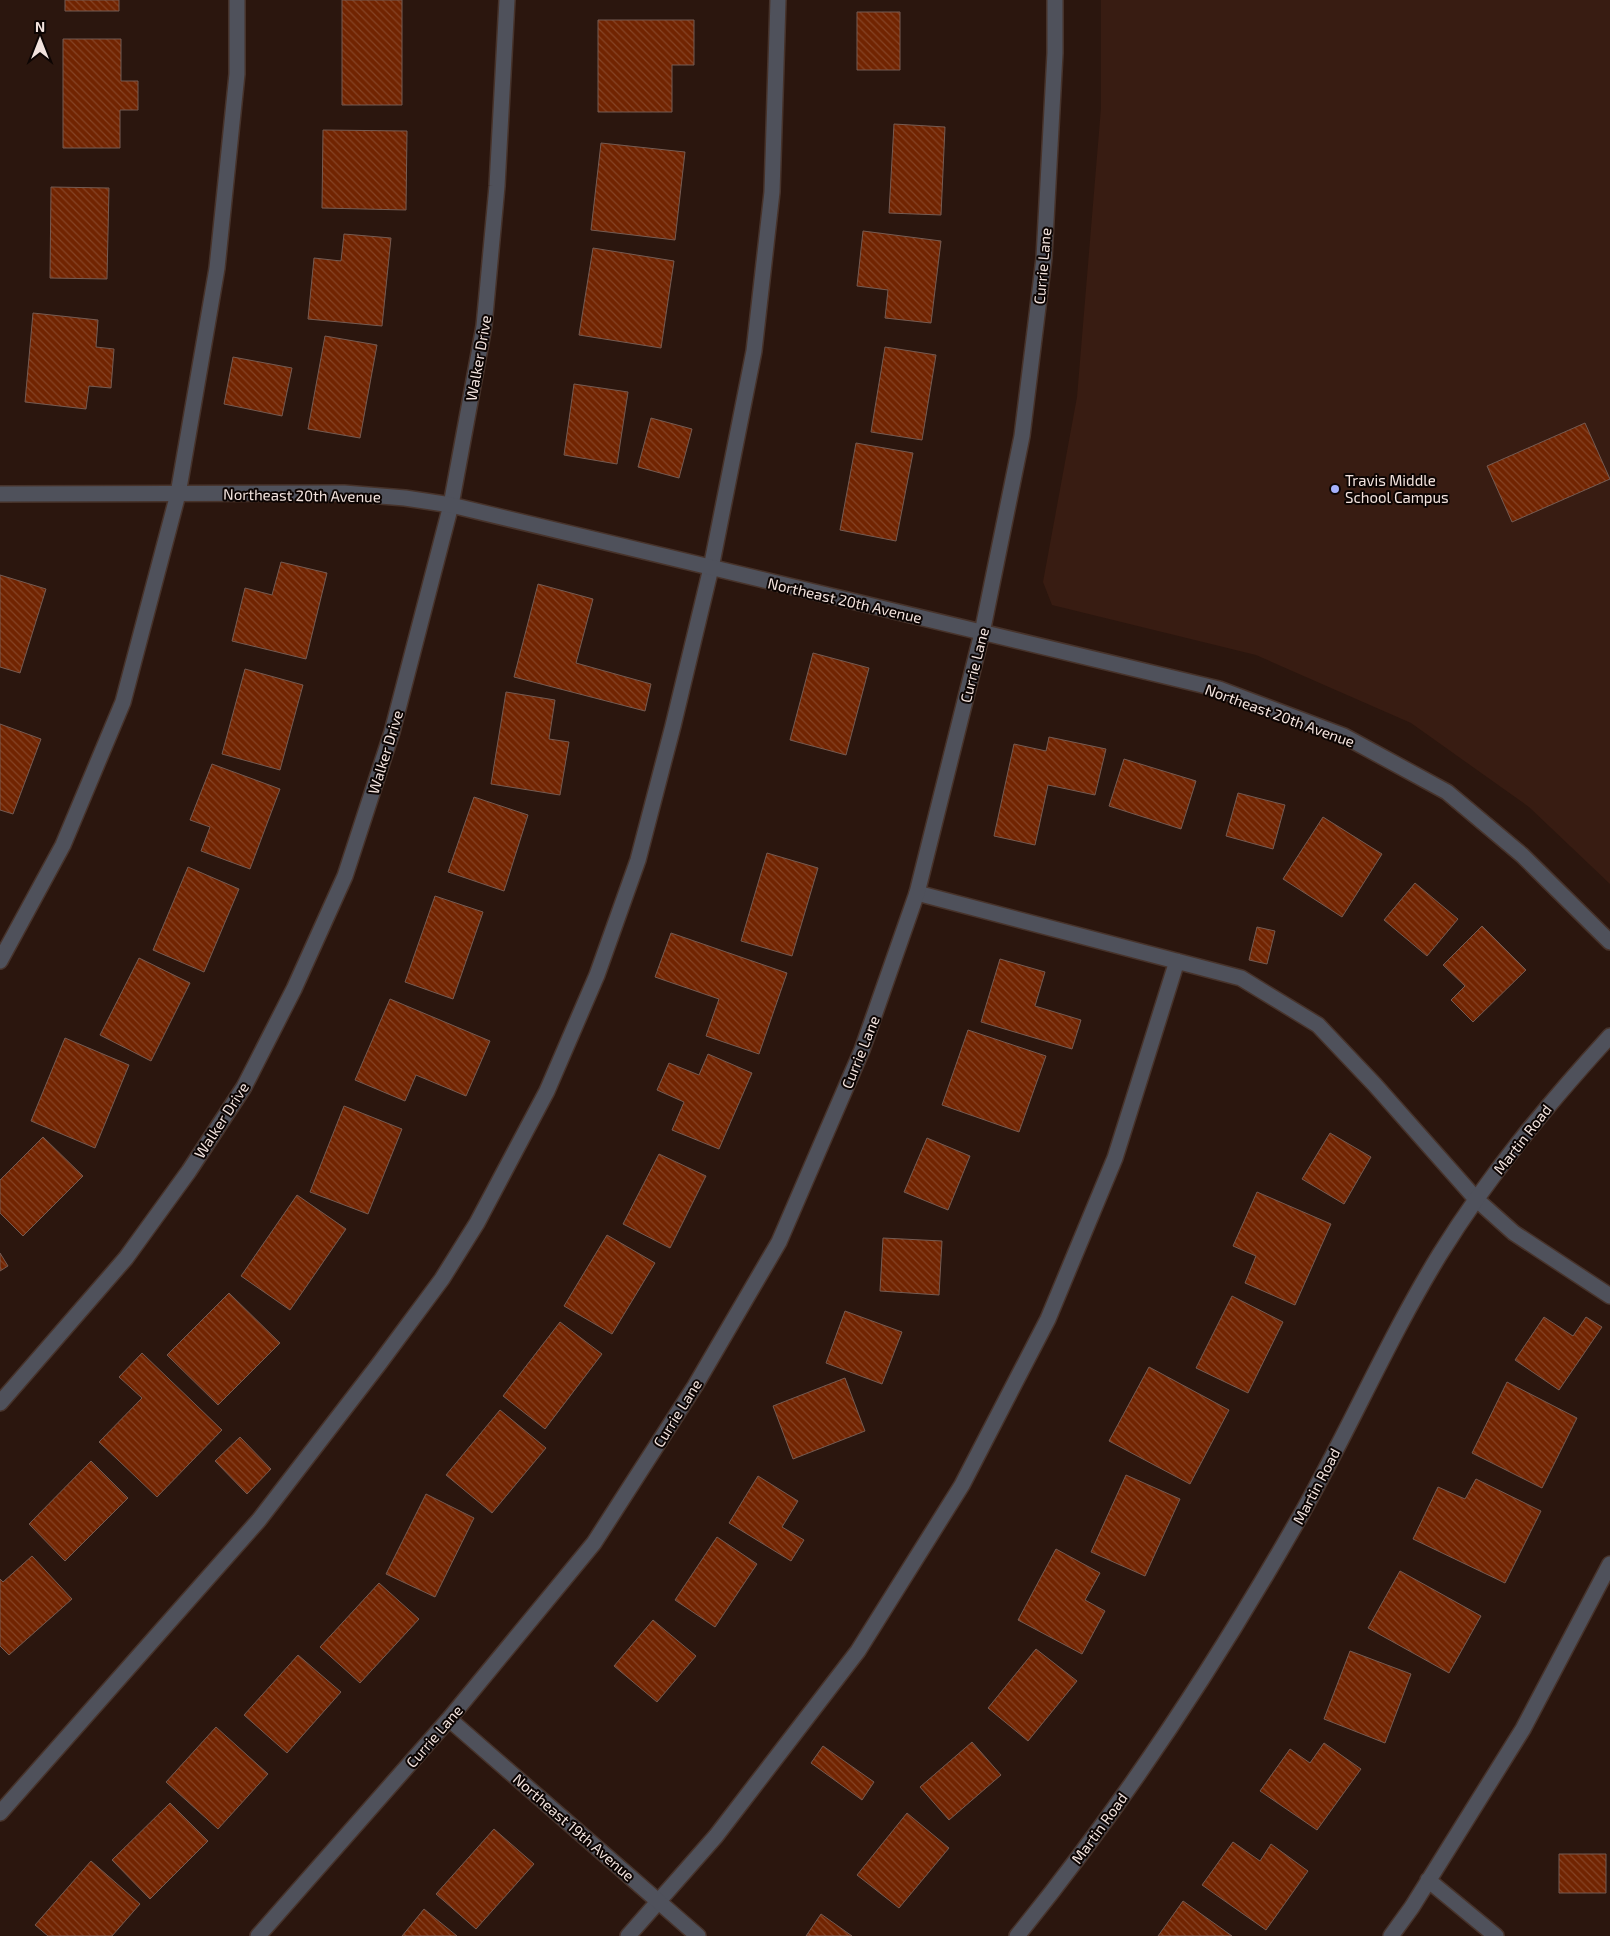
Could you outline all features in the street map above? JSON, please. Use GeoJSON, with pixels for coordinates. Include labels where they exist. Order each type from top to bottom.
{"type":"FeatureCollection","features":[{"type":"Feature","properties":{"kind":"street"},"geometry":{"type":"LineString","coordinates":[[0,961],[63,845],[123,702],[178,494],[217,268],[237,74],[237,0]]}},
{"type":"Feature","properties":{"kind":"street","name":"Walker Drive"},"geometry":{"type":"LineString","coordinates":[[0,1403],[126,1258],[189,1171],[244,1087],[294,989],[346,876],[392,732],[451,505],[484,326],[497,186],[507,0]]}},
{"type":"Feature","properties":{"kind":"street"},"geometry":{"type":"LineString","coordinates":[[0,1813],[259,1520],[442,1279],[477,1222],[547,1091],[600,966],[638,860],[711,568],[755,342],[772,192],[778,0]]}},
{"type":"Feature","properties":{"kind":"street","name":"Currie Lane"},"geometry":{"type":"LineString","coordinates":[[258,1936],[449,1719],[594,1543],[695,1386],[779,1242],[862,1050],[917,893],[982,633],[1022,436],[1044,258],[1055,53],[1055,0]]}},
{"type":"Feature","properties":{"kind":"street","name":"Northeast 20th Avenue"},"geometry":{"type":"LineString","coordinates":[[0,494],[344,493],[451,505],[1219,689],[1344,736],[1447,792],[1522,855],[1610,942]]}},
{"type":"Feature","properties":{"kind":"street"},"geometry":{"type":"LineString","coordinates":[[917,893],[1241,978],[1318,1025],[1375,1085],[1476,1199],[1514,1233],[1610,1296]]}},
{"type":"Feature","properties":{"kind":"street"},"geometry":{"type":"LineString","coordinates":[[628,1936],[716,1836],[858,1651],[962,1485],[1048,1319],[1115,1158],[1177,961]]}},
{"type":"Feature","properties":{"kind":"street","name":"Martin Road"},"geometry":{"type":"LineString","coordinates":[[1017,1936],[1108,1818],[1188,1702],[1296,1525],[1404,1318],[1440,1255],[1476,1199],[1539,1115],[1610,1036]]}},
{"type":"Feature","properties":{"kind":"street"},"geometry":{"type":"LineString","coordinates":[[1390,1936],[1524,1729],[1610,1564]]}},
{"type":"Feature","properties":{"kind":"street","name":"Northeast 19th Avenue"},"geometry":{"type":"LineString","coordinates":[[449,1719],[698,1936]]}},
{"type":"Feature","properties":{"kind":"street"},"geometry":{"type":"LineString","coordinates":[[1428,1880],[1496,1936]]}},
{"type":"Feature","properties":{"kind":"shaded area","name":"Travis Middle School Campus"},"geometry":{"type":"Polygon","coordinates":[[[1101,0],[1610,0],[1610,884],[1529,807],[1411,723],[1256,655],[1052,605],[1043,582],[1077,397],[1101,108],[1101,0]]]}},
{"type":"Feature","properties":{"kind":"building"},"geometry":{"type":"Polygon","coordinates":[[[65,0],[119,0],[119,11],[65,11],[65,0]]]}},
{"type":"Feature","properties":{"kind":"building"},"geometry":{"type":"Polygon","coordinates":[[[342,0],[402,0],[402,105],[342,105],[342,0]]]}},
{"type":"Feature","properties":{"kind":"building"},"geometry":{"type":"Polygon","coordinates":[[[857,12],[900,12],[900,70],[857,70],[857,12]]]}},
{"type":"Feature","properties":{"kind":"building"},"geometry":{"type":"Polygon","coordinates":[[[598,20],[694,20],[694,65],[672,65],[672,112],[598,112],[598,20]]]}},
{"type":"Feature","properties":{"kind":"building"},"geometry":{"type":"Polygon","coordinates":[[[63,39],[121,39],[121,81],[138,81],[138,110],[120,110],[120,148],[63,148],[63,39]]]}},
{"type":"Feature","properties":{"kind":"building"},"geometry":{"type":"Polygon","coordinates":[[[894,124],[945,127],[941,215],[889,213],[894,124]]]}},
{"type":"Feature","properties":{"kind":"building"},"geometry":{"type":"Polygon","coordinates":[[[323,130],[407,131],[406,210],[322,208],[323,130]]]}},
{"type":"Feature","properties":{"kind":"building"},"geometry":{"type":"Polygon","coordinates":[[[601,143],[685,152],[675,240],[591,230],[601,143]]]}},
{"type":"Feature","properties":{"kind":"building"},"geometry":{"type":"Polygon","coordinates":[[[51,187],[109,188],[107,279],[50,278],[51,187]]]}},
{"type":"Feature","properties":{"kind":"building"},"geometry":{"type":"Polygon","coordinates":[[[863,231],[941,241],[931,323],[885,318],[888,290],[857,286],[863,231]]]}},
{"type":"Feature","properties":{"kind":"building"},"geometry":{"type":"Polygon","coordinates":[[[344,234],[391,238],[382,326],[308,319],[314,258],[341,261],[344,234]]]}},
{"type":"Feature","properties":{"kind":"building"},"geometry":{"type":"Polygon","coordinates":[[[593,248],[674,261],[661,348],[579,335],[593,248]]]}},
{"type":"Feature","properties":{"kind":"building"},"geometry":{"type":"Polygon","coordinates":[[[33,313],[98,320],[96,347],[114,349],[111,388],[89,386],[86,409],[25,402],[33,313]]]}},
{"type":"Feature","properties":{"kind":"building"},"geometry":{"type":"Polygon","coordinates":[[[325,336],[377,345],[360,438],[308,429],[325,336]]]}},
{"type":"Feature","properties":{"kind":"building"},"geometry":{"type":"Polygon","coordinates":[[[885,347],[936,355],[922,440],[871,432],[885,347]]]}},
{"type":"Feature","properties":{"kind":"building"},"geometry":{"type":"Polygon","coordinates":[[[233,357],[292,368],[282,416],[224,404],[233,357]]]}},
{"type":"Feature","properties":{"kind":"building"},"geometry":{"type":"Polygon","coordinates":[[[574,384],[628,392],[617,464],[564,455],[574,384]]]}},
{"type":"Feature","properties":{"kind":"building"},"geometry":{"type":"Polygon","coordinates":[[[651,418],[692,429],[679,478],[638,467],[651,418]]]}},
{"type":"Feature","properties":{"kind":"building"},"geometry":{"type":"Polygon","coordinates":[[[1585,423],[1610,479],[1512,522],[1487,466],[1585,423]]]}},
{"type":"Feature","properties":{"kind":"building"},"geometry":{"type":"Polygon","coordinates":[[[856,443],[913,453],[896,541],[840,530],[856,443]]]}},
{"type":"Feature","properties":{"kind":"building"},"geometry":{"type":"Polygon","coordinates":[[[281,562],[327,573],[306,659],[232,641],[245,588],[272,595],[281,562]]]}},
{"type":"Feature","properties":{"kind":"building"},"geometry":{"type":"Polygon","coordinates":[[[0,575],[46,589],[20,673],[0,667],[0,575]]]}},
{"type":"Feature","properties":{"kind":"building"},"geometry":{"type":"Polygon","coordinates":[[[538,584],[593,599],[576,663],[651,684],[645,711],[514,677],[538,584]]]}},
{"type":"Feature","properties":{"kind":"building"},"geometry":{"type":"Polygon","coordinates":[[[813,653],[869,668],[846,755],[790,740],[813,653]]]}},
{"type":"Feature","properties":{"kind":"building"},"geometry":{"type":"Polygon","coordinates":[[[245,669],[303,685],[280,770],[222,754],[245,669]]]}},
{"type":"Feature","properties":{"kind":"building"},"geometry":{"type":"Polygon","coordinates":[[[506,692],[555,700],[549,739],[569,742],[560,795],[491,784],[506,692]]]}},
{"type":"Feature","properties":{"kind":"building"},"geometry":{"type":"Polygon","coordinates":[[[0,724],[41,739],[13,814],[0,810],[0,724]]]}},
{"type":"Feature","properties":{"kind":"building"},"geometry":{"type":"Polygon","coordinates":[[[1049,737],[1106,749],[1095,795],[1048,785],[1035,845],[994,836],[1014,744],[1046,751],[1049,737]]]}},
{"type":"Feature","properties":{"kind":"building"},"geometry":{"type":"Polygon","coordinates":[[[1124,759],[1196,781],[1181,829],[1109,806],[1124,759]]]}},
{"type":"Feature","properties":{"kind":"building"},"geometry":{"type":"Polygon","coordinates":[[[212,764],[280,789],[250,869],[201,851],[210,827],[190,820],[212,764]]]}},
{"type":"Feature","properties":{"kind":"building"},"geometry":{"type":"Polygon","coordinates":[[[1238,793],[1285,805],[1273,849],[1226,836],[1238,793]]]}},
{"type":"Feature","properties":{"kind":"building"},"geometry":{"type":"Polygon","coordinates":[[[474,797],[528,815],[504,891],[448,872],[474,797]]]}},
{"type":"Feature","properties":{"kind":"building"},"geometry":{"type":"Polygon","coordinates":[[[1323,817],[1382,854],[1342,917],[1283,879],[1323,817]]]}},
{"type":"Feature","properties":{"kind":"building"},"geometry":{"type":"Polygon","coordinates":[[[767,853],[818,868],[792,956],[741,941],[767,853]]]}},
{"type":"Feature","properties":{"kind":"building"},"geometry":{"type":"Polygon","coordinates":[[[188,867],[239,889],[204,972],[153,950],[188,867]]]}},
{"type":"Feature","properties":{"kind":"building"},"geometry":{"type":"Polygon","coordinates":[[[1415,883],[1458,919],[1427,956],[1384,920],[1415,883]]]}},
{"type":"Feature","properties":{"kind":"building"},"geometry":{"type":"Polygon","coordinates":[[[435,896],[483,912],[453,999],[405,982],[435,896]]]}},
{"type":"Feature","properties":{"kind":"building"},"geometry":{"type":"Polygon","coordinates":[[[1482,926],[1526,970],[1473,1022],[1451,1000],[1465,986],[1443,965],[1482,926]]]}},
{"type":"Feature","properties":{"kind":"building"},"geometry":{"type":"Polygon","coordinates":[[[1257,927],[1275,931],[1267,964],[1249,960],[1257,927]]]}},
{"type":"Feature","properties":{"kind":"building"},"geometry":{"type":"Polygon","coordinates":[[[671,933],[787,973],[759,1054],[706,1036],[719,999],[655,977],[671,933]]]}},
{"type":"Feature","properties":{"kind":"building"},"geometry":{"type":"Polygon","coordinates":[[[139,958],[190,983],[151,1061],[100,1035],[139,958]]]}},
{"type":"Feature","properties":{"kind":"building"},"geometry":{"type":"Polygon","coordinates":[[[1000,959],[1045,972],[1035,1006],[1081,1020],[1072,1049],[981,1022],[1000,959]]]}},
{"type":"Feature","properties":{"kind":"building"},"geometry":{"type":"Polygon","coordinates":[[[390,999],[490,1041],[466,1096],[416,1075],[405,1101],[355,1080],[390,999]]]}},
{"type":"Feature","properties":{"kind":"building"},"geometry":{"type":"Polygon","coordinates":[[[968,1030],[1046,1056],[1019,1132],[942,1105],[968,1030]]]}},
{"type":"Feature","properties":{"kind":"building"},"geometry":{"type":"Polygon","coordinates":[[[65,1038],[129,1065],[95,1148],[31,1121],[65,1038]]]}},
{"type":"Feature","properties":{"kind":"building"},"geometry":{"type":"Polygon","coordinates":[[[708,1054],[752,1073],[719,1149],[672,1130],[684,1102],[657,1090],[669,1063],[699,1075],[708,1054]]]}},
{"type":"Feature","properties":{"kind":"building"},"geometry":{"type":"Polygon","coordinates":[[[344,1106],[402,1129],[368,1214],[310,1192],[344,1106]]]}},
{"type":"Feature","properties":{"kind":"building"},"geometry":{"type":"Polygon","coordinates":[[[1330,1133],[1371,1157],[1344,1204],[1302,1179],[1330,1133]]]}},
{"type":"Feature","properties":{"kind":"building"},"geometry":{"type":"Polygon","coordinates":[[[43,1137],[83,1176],[23,1236],[0,1213],[0,1180],[43,1137]]]}},
{"type":"Feature","properties":{"kind":"building"},"geometry":{"type":"Polygon","coordinates":[[[927,1138],[970,1156],[948,1210],[904,1192],[927,1138]]]}},
{"type":"Feature","properties":{"kind":"building"},"geometry":{"type":"Polygon","coordinates":[[[659,1154],[706,1176],[670,1248],[623,1224],[659,1154]]]}},
{"type":"Feature","properties":{"kind":"building"},"geometry":{"type":"Polygon","coordinates":[[[1257,1192],[1331,1224],[1295,1305],[1245,1283],[1256,1256],[1233,1246],[1257,1192]]]}},
{"type":"Feature","properties":{"kind":"building"},"geometry":{"type":"Polygon","coordinates":[[[297,1195],[346,1229],[290,1310],[241,1276],[297,1195]]]}},
{"type":"Feature","properties":{"kind":"building"},"geometry":{"type":"Polygon","coordinates":[[[607,1235],[655,1263],[612,1334],[564,1306],[607,1235]]]}},
{"type":"Feature","properties":{"kind":"building"},"geometry":{"type":"Polygon","coordinates":[[[883,1238],[942,1241],[939,1295],[880,1291],[883,1238]]]}},
{"type":"Feature","properties":{"kind":"building"},"geometry":{"type":"Polygon","coordinates":[[[0,1253],[8,1266],[0,1271],[0,1253]]]}},
{"type":"Feature","properties":{"kind":"building"},"geometry":{"type":"Polygon","coordinates":[[[229,1293],[280,1343],[218,1405],[167,1355],[229,1293]]]}},
{"type":"Feature","properties":{"kind":"building"},"geometry":{"type":"Polygon","coordinates":[[[1232,1296],[1283,1322],[1248,1393],[1196,1368],[1232,1296]]]}},
{"type":"Feature","properties":{"kind":"building"},"geometry":{"type":"Polygon","coordinates":[[[845,1311],[902,1332],[882,1384],[826,1363],[845,1311]]]}},
{"type":"Feature","properties":{"kind":"building"},"geometry":{"type":"Polygon","coordinates":[[[1544,1317],[1573,1336],[1586,1317],[1602,1327],[1559,1390],[1515,1360],[1544,1317]]]}},
{"type":"Feature","properties":{"kind":"building"},"geometry":{"type":"Polygon","coordinates":[[[560,1322],[602,1354],[545,1429],[503,1396],[560,1322]]]}},
{"type":"Feature","properties":{"kind":"building"},"geometry":{"type":"Polygon","coordinates":[[[142,1353],[222,1430],[157,1497],[99,1442],[142,1398],[119,1377],[142,1353]]]}},
{"type":"Feature","properties":{"kind":"building"},"geometry":{"type":"Polygon","coordinates":[[[1149,1367],[1229,1410],[1190,1484],[1109,1441],[1149,1367]]]}},
{"type":"Feature","properties":{"kind":"building"},"geometry":{"type":"Polygon","coordinates":[[[845,1378],[865,1431],[793,1459],[773,1406],[845,1378]]]}},
{"type":"Feature","properties":{"kind":"building"},"geometry":{"type":"Polygon","coordinates":[[[1507,1382],[1577,1418],[1542,1488],[1472,1453],[1507,1382]]]}},
{"type":"Feature","properties":{"kind":"building"},"geometry":{"type":"Polygon","coordinates":[[[500,1410],[546,1448],[492,1513],[446,1475],[500,1410]]]}},
{"type":"Feature","properties":{"kind":"building"},"geometry":{"type":"Polygon","coordinates":[[[240,1437],[271,1469],[247,1494],[215,1461],[240,1437]]]}},
{"type":"Feature","properties":{"kind":"building"},"geometry":{"type":"Polygon","coordinates":[[[91,1461],[128,1498],[65,1561],[29,1524],[91,1461]]]}},
{"type":"Feature","properties":{"kind":"building"},"geometry":{"type":"Polygon","coordinates":[[[1126,1475],[1180,1499],[1145,1576],[1091,1552],[1126,1475]]]}},
{"type":"Feature","properties":{"kind":"building"},"geometry":{"type":"Polygon","coordinates":[[[758,1476],[798,1501],[782,1527],[804,1540],[791,1561],[729,1523],[758,1476]]]}},
{"type":"Feature","properties":{"kind":"building"},"geometry":{"type":"Polygon","coordinates":[[[1476,1479],[1541,1511],[1505,1583],[1413,1539],[1438,1487],[1465,1499],[1476,1479]]]}},
{"type":"Feature","properties":{"kind":"building"},"geometry":{"type":"Polygon","coordinates":[[[426,1494],[474,1518],[435,1597],[386,1574],[426,1494]]]}},
{"type":"Feature","properties":{"kind":"building"},"geometry":{"type":"Polygon","coordinates":[[[717,1537],[757,1564],[715,1627],[675,1600],[717,1537]]]}},
{"type":"Feature","properties":{"kind":"building"},"geometry":{"type":"Polygon","coordinates":[[[1056,1549],[1100,1573],[1085,1600],[1105,1611],[1082,1654],[1018,1620],[1056,1549]]]}},
{"type":"Feature","properties":{"kind":"building"},"geometry":{"type":"Polygon","coordinates":[[[32,1556],[72,1599],[9,1655],[0,1646],[0,1579],[3,1582],[32,1556]]]}},
{"type":"Feature","properties":{"kind":"building"},"geometry":{"type":"Polygon","coordinates":[[[1400,1571],[1481,1616],[1449,1673],[1368,1628],[1400,1571]]]}},
{"type":"Feature","properties":{"kind":"building"},"geometry":{"type":"Polygon","coordinates":[[[379,1583],[419,1619],[360,1683],[320,1647],[379,1583]]]}},
{"type":"Feature","properties":{"kind":"building"},"geometry":{"type":"Polygon","coordinates":[[[653,1620],[696,1656],[657,1702],[614,1666],[653,1620]]]}},
{"type":"Feature","properties":{"kind":"building"},"geometry":{"type":"Polygon","coordinates":[[[1036,1649],[1077,1681],[1028,1741],[988,1708],[1036,1649]]]}},
{"type":"Feature","properties":{"kind":"building"},"geometry":{"type":"Polygon","coordinates":[[[1350,1651],[1411,1674],[1385,1743],[1324,1719],[1350,1651]]]}},
{"type":"Feature","properties":{"kind":"building"},"geometry":{"type":"Polygon","coordinates":[[[298,1655],[341,1692],[287,1753],[244,1715],[298,1655]]]}},
{"type":"Feature","properties":{"kind":"building"},"geometry":{"type":"Polygon","coordinates":[[[216,1727],[268,1774],[218,1829],[166,1782],[216,1727]]]}},
{"type":"Feature","properties":{"kind":"building"},"geometry":{"type":"Polygon","coordinates":[[[972,1742],[1001,1775],[949,1820],[920,1787],[972,1742]]]}},
{"type":"Feature","properties":{"kind":"building"},"geometry":{"type":"Polygon","coordinates":[[[1324,1743],[1361,1769],[1317,1830],[1260,1791],[1290,1749],[1310,1763],[1324,1743]]]}},
{"type":"Feature","properties":{"kind":"building"},"geometry":{"type":"Polygon","coordinates":[[[823,1746],[874,1782],[862,1800],[811,1763],[823,1746]]]}},
{"type":"Feature","properties":{"kind":"building"},"geometry":{"type":"Polygon","coordinates":[[[170,1803],[208,1841],[150,1899],[112,1860],[170,1803]]]}},
{"type":"Feature","properties":{"kind":"building"},"geometry":{"type":"Polygon","coordinates":[[[907,1813],[949,1848],[899,1908],[857,1875],[907,1813]]]}},
{"type":"Feature","properties":{"kind":"building"},"geometry":{"type":"Polygon","coordinates":[[[494,1829],[534,1864],[476,1929],[436,1894],[494,1829]]]}},
{"type":"Feature","properties":{"kind":"building"},"geometry":{"type":"Polygon","coordinates":[[[1233,1842],[1260,1861],[1271,1844],[1308,1871],[1266,1930],[1202,1885],[1233,1842]]]}},
{"type":"Feature","properties":{"kind":"building"},"geometry":{"type":"Polygon","coordinates":[[[1559,1854],[1606,1854],[1606,1893],[1559,1893],[1559,1854]]]}},
{"type":"Feature","properties":{"kind":"building"},"geometry":{"type":"Polygon","coordinates":[[[91,1861],[140,1904],[112,1936],[48,1936],[35,1925],[91,1861]]]}},
{"type":"Feature","properties":{"kind":"building"},"geometry":{"type":"Polygon","coordinates":[[[1183,1901],[1232,1936],[1158,1936],[1183,1901]]]}},
{"type":"Feature","properties":{"kind":"building"},"geometry":{"type":"Polygon","coordinates":[[[424,1909],[457,1936],[402,1936],[424,1909]]]}},
{"type":"Feature","properties":{"kind":"building"},"geometry":{"type":"Polygon","coordinates":[[[821,1914],[852,1936],[806,1936],[821,1914]]]}},
{"type":"Feature","properties":{"kind":"place","name":"Travis Middle School Campus"},"geometry":{"type":"Point","coordinates":[1335,489]}}]}
